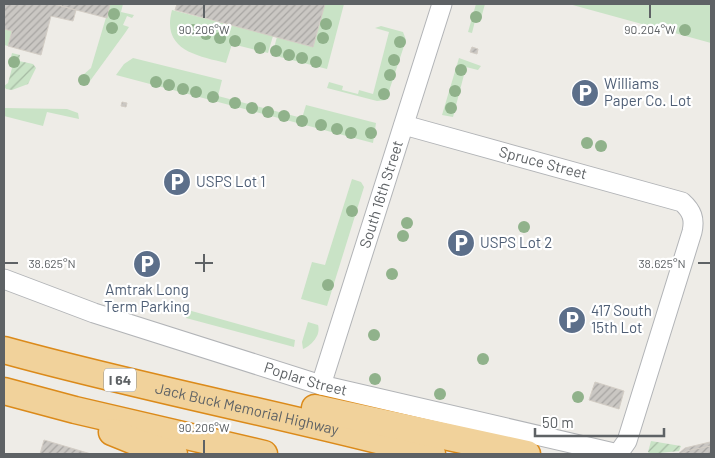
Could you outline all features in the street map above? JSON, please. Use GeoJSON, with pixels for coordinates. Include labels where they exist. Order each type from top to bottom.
{"type":"FeatureCollection","features":[{"type":"Feature","properties":{"kind":"highway","name":"Jack Buck Memorial Highway"},"geometry":{"type":"LineString","coordinates":[[4,350],[432,454]]}},
{"type":"Feature","properties":{"kind":"highway"},"geometry":{"type":"LineString","coordinates":[[4,391],[75,410],[264,454]]}},
{"type":"Feature","properties":{"kind":"highway"},"geometry":{"type":"LineString","coordinates":[[238,406],[303,407],[335,411],[527,454]]}},
{"type":"Feature","properties":{"kind":"highway"},"geometry":{"type":"LineString","coordinates":[[75,410],[94,424],[125,438],[174,454]]}},
{"type":"Feature","properties":{"kind":"street","name":"South 16th Street"},"geometry":{"type":"LineString","coordinates":[[321,385],[442,4]]}},
{"type":"Feature","properties":{"kind":"street","name":"Spruce Street"},"geometry":{"type":"LineString","coordinates":[[404,125],[682,202],[690,208],[693,216],[692,232],[627,441],[620,451],[614,453]]}},
{"type":"Feature","properties":{"kind":"street","name":"Poplar Street"},"geometry":{"type":"LineString","coordinates":[[4,279],[119,322],[321,385],[614,453]]}},
{"type":"Feature","properties":{"kind":"green space"},"geometry":{"type":"Polygon","coordinates":[[[110,4],[123,4],[121,12],[134,15],[132,18],[127,16],[123,25],[129,27],[90,81],[88,76],[83,75],[91,68],[110,4]]]}},
{"type":"Feature","properties":{"kind":"green space"},"geometry":{"type":"Polygon","coordinates":[[[325,4],[344,4],[327,69],[272,55],[277,37],[313,47],[325,4]]]}},
{"type":"Feature","properties":{"kind":"green space"},"geometry":{"type":"Polygon","coordinates":[[[476,4],[485,4],[480,22],[475,21],[472,33],[468,32],[476,4]]]}},
{"type":"Feature","properties":{"kind":"green space"},"geometry":{"type":"Polygon","coordinates":[[[569,4],[711,4],[711,43],[569,4]]]}},
{"type":"Feature","properties":{"kind":"green space"},"geometry":{"type":"Polygon","coordinates":[[[172,10],[273,36],[268,53],[232,44],[226,63],[193,54],[177,43],[172,34],[170,23],[172,10]]]}},
{"type":"Feature","properties":{"kind":"green space"},"geometry":{"type":"Polygon","coordinates":[[[381,26],[403,32],[406,40],[386,100],[377,101],[327,88],[329,82],[343,86],[342,90],[358,94],[359,90],[373,94],[389,32],[375,28],[381,26]]]}},
{"type":"Feature","properties":{"kind":"green space"},"geometry":{"type":"Polygon","coordinates":[[[4,29],[12,31],[8,46],[4,45],[4,29]]]}},
{"type":"Feature","properties":{"kind":"green space"},"geometry":{"type":"Polygon","coordinates":[[[12,53],[20,55],[19,61],[33,64],[36,68],[28,84],[12,90],[6,89],[4,86],[8,83],[12,68],[9,66],[12,53]]]}},
{"type":"Feature","properties":{"kind":"green space"},"geometry":{"type":"Polygon","coordinates":[[[133,58],[222,80],[218,96],[302,118],[306,105],[376,123],[373,143],[116,75],[124,64],[133,58]]]}},
{"type":"Feature","properties":{"kind":"green space"},"geometry":{"type":"Polygon","coordinates":[[[459,58],[481,66],[478,70],[466,67],[453,117],[442,115],[459,58]]]}},
{"type":"Feature","properties":{"kind":"green space"},"geometry":{"type":"Polygon","coordinates":[[[4,108],[67,109],[78,113],[79,119],[47,112],[43,126],[4,116],[4,108]]]}},
{"type":"Feature","properties":{"kind":"green space"},"geometry":{"type":"Polygon","coordinates":[[[352,179],[361,182],[364,187],[327,306],[301,299],[312,262],[325,265],[352,179]]]}},
{"type":"Feature","properties":{"kind":"green space"},"geometry":{"type":"Polygon","coordinates":[[[188,310],[295,340],[294,347],[186,318],[188,310]]]}},
{"type":"Feature","properties":{"kind":"green space"},"geometry":{"type":"Polygon","coordinates":[[[308,322],[318,325],[319,329],[317,336],[310,345],[303,349],[302,342],[308,322]]]}},
{"type":"Feature","properties":{"kind":"green space"},"geometry":{"type":"Polygon","coordinates":[[[651,441],[681,446],[679,451],[651,454],[648,452],[651,441]]]}},
{"type":"Feature","properties":{"kind":"building"},"geometry":{"type":"Polygon","coordinates":[[[4,4],[54,4],[76,10],[73,21],[51,16],[41,55],[8,46],[12,31],[4,29],[4,4]]]}},
{"type":"Feature","properties":{"kind":"building"},"geometry":{"type":"Polygon","coordinates":[[[62,4],[110,4],[107,18],[61,6],[62,4]]]}},
{"type":"Feature","properties":{"kind":"building"},"geometry":{"type":"Polygon","coordinates":[[[177,4],[325,4],[313,47],[175,10],[177,4]]]}},
{"type":"Feature","properties":{"kind":"building"},"geometry":{"type":"Polygon","coordinates":[[[472,47],[478,49],[477,54],[470,52],[472,47]]]}},
{"type":"Feature","properties":{"kind":"building"},"geometry":{"type":"Polygon","coordinates":[[[122,102],[127,103],[126,107],[121,106],[122,102]]]}},
{"type":"Feature","properties":{"kind":"building"},"geometry":{"type":"Polygon","coordinates":[[[595,382],[624,391],[619,409],[589,400],[595,382]]]}},
{"type":"Feature","properties":{"kind":"building"},"geometry":{"type":"Polygon","coordinates":[[[44,440],[91,454],[40,454],[44,440]]]}},
{"type":"Feature","properties":{"kind":"building"},"geometry":{"type":"Polygon","coordinates":[[[710,442],[711,446],[678,454],[685,448],[710,442]]]}},
{"type":"Feature","properties":{"kind":"building"},"geometry":{"type":"Polygon","coordinates":[[[711,446],[711,454],[683,454],[686,451],[711,446]]]}},
{"type":"Feature","properties":{"kind":"place","name":"Williams Paper Co. Lot"},"geometry":{"type":"Point","coordinates":[585,93]}},
{"type":"Feature","properties":{"kind":"place","name":"USPS Lot 1"},"geometry":{"type":"Point","coordinates":[177,182]}},
{"type":"Feature","properties":{"kind":"place","name":"USPS Lot 2"},"geometry":{"type":"Point","coordinates":[461,243]}},
{"type":"Feature","properties":{"kind":"place","name":"Amtrak Long Term Parking"},"geometry":{"type":"Point","coordinates":[147,264]}},
{"type":"Feature","properties":{"kind":"place","name":"417 South 15th Lot"},"geometry":{"type":"Point","coordinates":[572,320]}}]}
